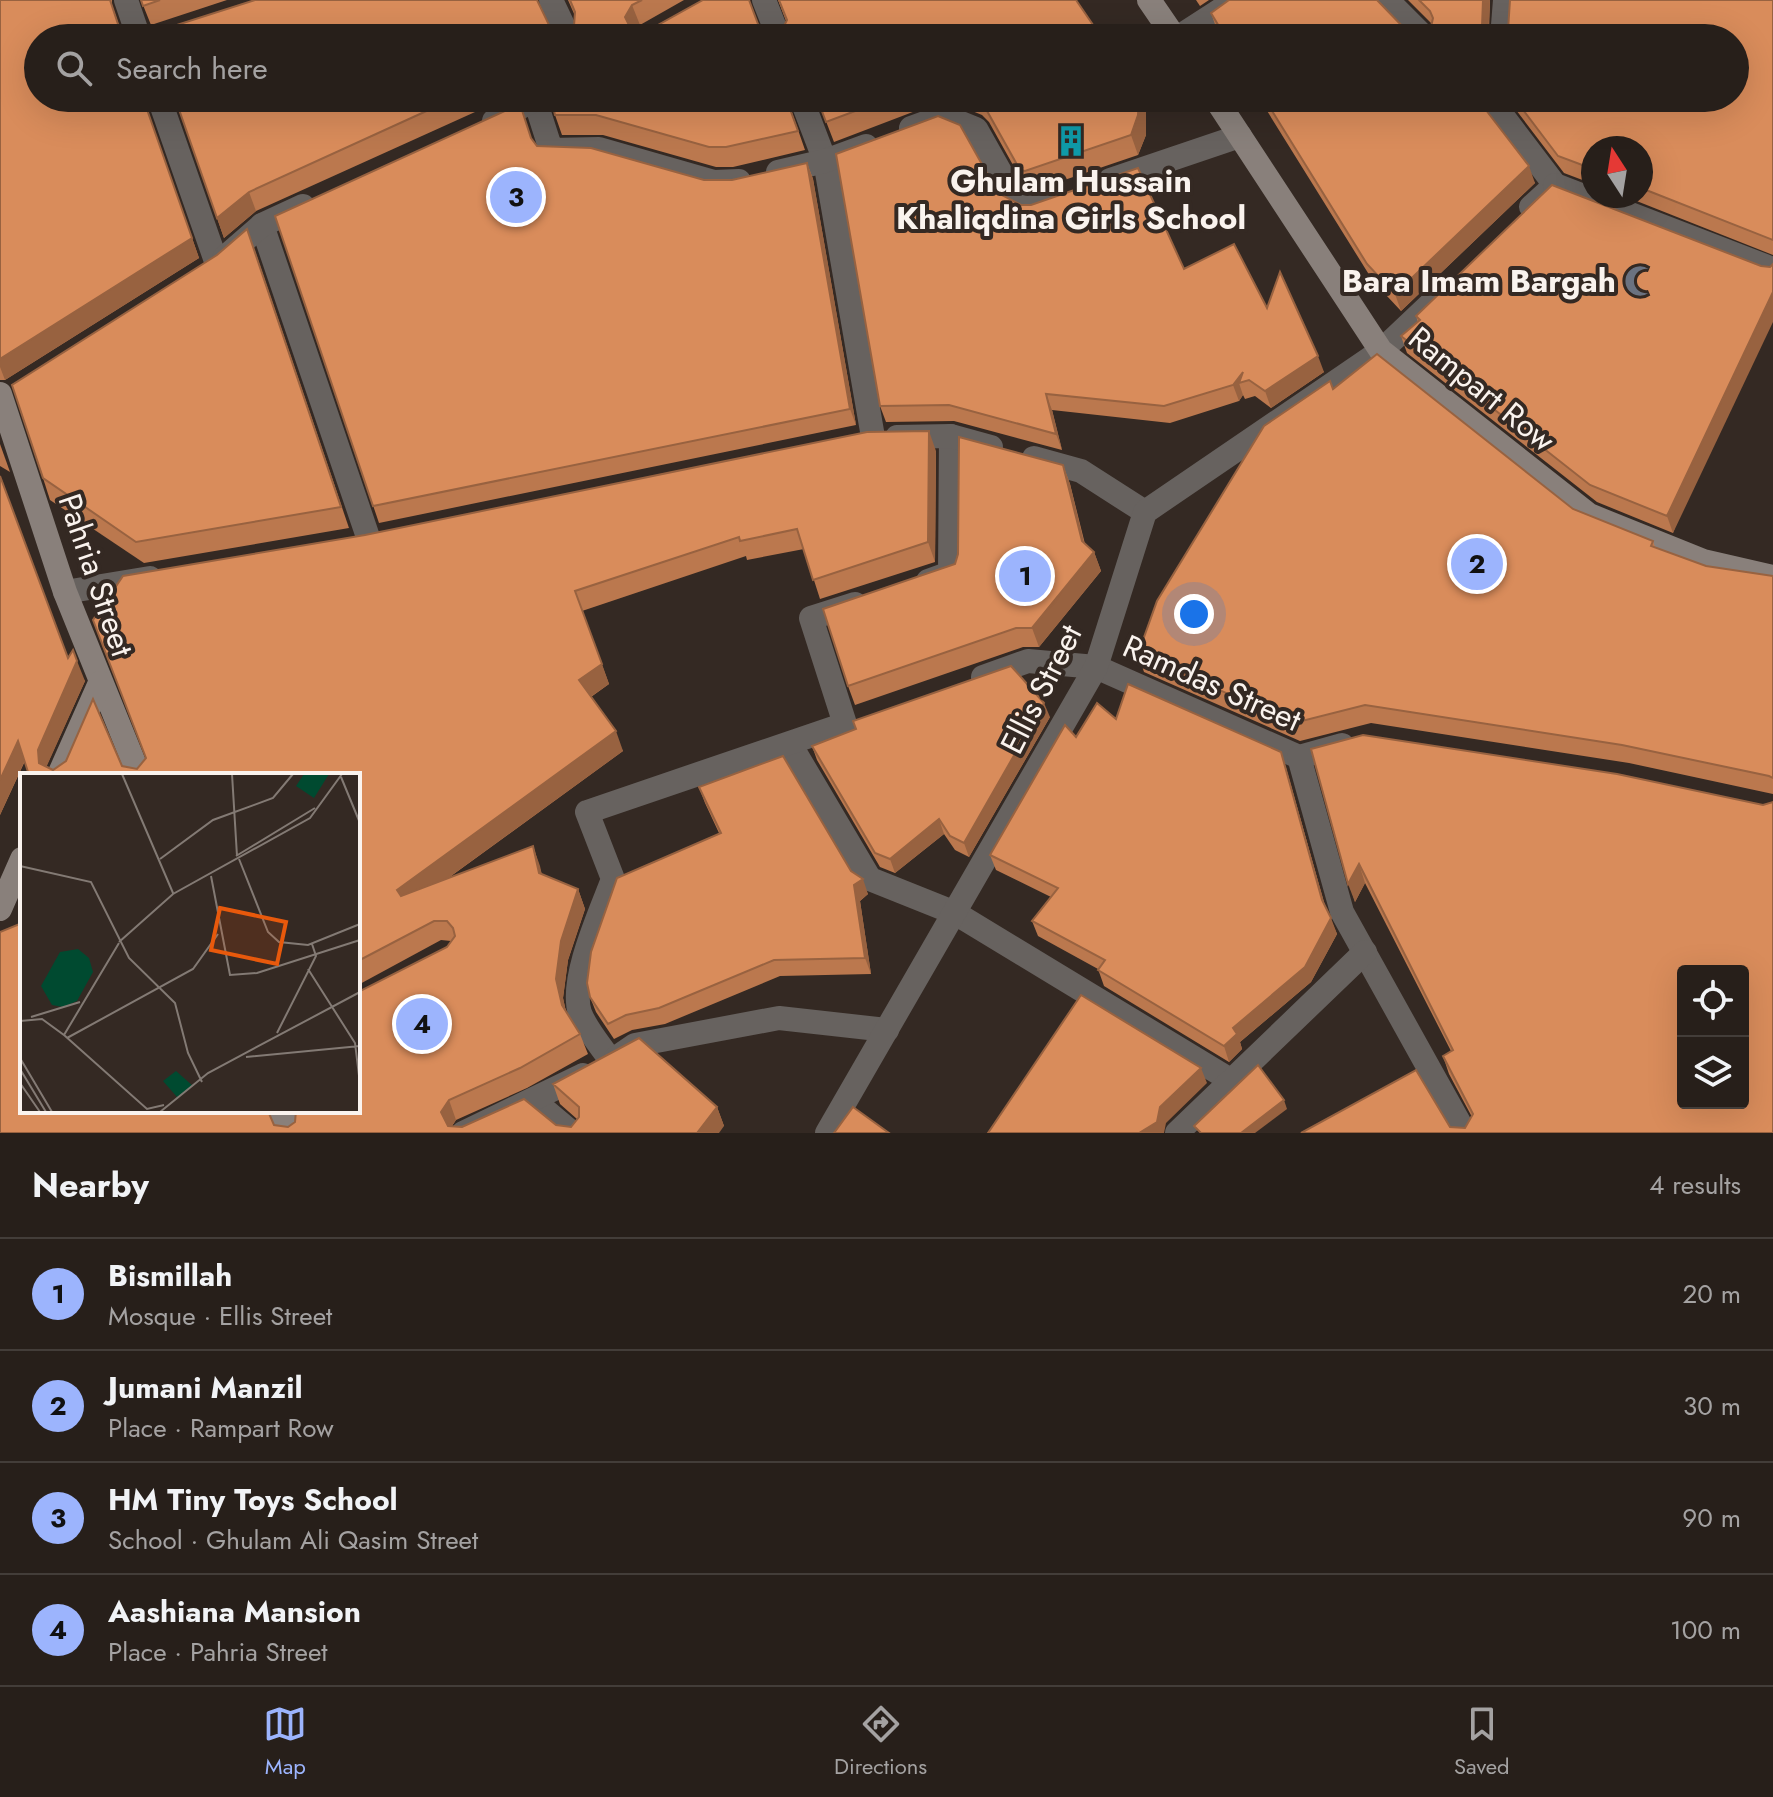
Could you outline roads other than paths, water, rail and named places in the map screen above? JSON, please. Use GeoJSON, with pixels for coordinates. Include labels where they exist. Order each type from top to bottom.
{"type":"FeatureCollection","features":[{"type":"Feature","properties":{"kind":"street"},"geometry":{"type":"LineString","coordinates":[[126,0],[134,24]]}},
{"type":"Feature","properties":{"kind":"street"},"geometry":{"type":"LineString","coordinates":[[551,0],[562,24]]}},
{"type":"Feature","properties":{"kind":"street"},"geometry":{"type":"LineString","coordinates":[[764,0],[773,24]]}},
{"type":"Feature","properties":{"kind":"street"},"geometry":{"type":"LineString","coordinates":[[1149,0],[1166,24]]}},
{"type":"Feature","properties":{"kind":"street"},"geometry":{"type":"LineString","coordinates":[[1198,24],[1236,0]]}},
{"type":"Feature","properties":{"kind":"street"},"geometry":{"type":"LineString","coordinates":[[1387,0],[1411,24]]}},
{"type":"Feature","properties":{"kind":"street"},"geometry":{"type":"LineString","coordinates":[[1503,24],[1505,0]]}},
{"type":"Feature","properties":{"kind":"street"},"geometry":{"type":"LineString","coordinates":[[164,112],[217,264]]}},
{"type":"Feature","properties":{"kind":"street"},"geometry":{"type":"LineString","coordinates":[[476,129],[510,112]]}},
{"type":"Feature","properties":{"kind":"street"},"geometry":{"type":"LineString","coordinates":[[540,112],[551,150],[599,149],[714,182],[735,182],[825,161],[944,116],[976,129],[1017,202],[1032,207],[1240,136]]}},
{"type":"Feature","properties":{"kind":"street"},"geometry":{"type":"LineString","coordinates":[[806,112],[825,161],[873,437]]}},
{"type":"Feature","properties":{"kind":"street","name":"Rampart Row"},"geometry":{"type":"LineString","coordinates":[[1224,112],[1381,351],[1589,515],[1703,561],[1773,577]]}},
{"type":"Feature","properties":{"kind":"street"},"geometry":{"type":"LineString","coordinates":[[1501,112],[1555,185],[1773,269]]}},
{"type":"Feature","properties":{"kind":"street"},"geometry":{"type":"LineString","coordinates":[[1511,226],[1555,185]]}},
{"type":"Feature","properties":{"kind":"street"},"geometry":{"type":"LineString","coordinates":[[190,281],[217,264],[262,225],[319,199]]}},
{"type":"Feature","properties":{"kind":"street"},"geometry":{"type":"LineString","coordinates":[[262,225],[369,540]]}},
{"type":"Feature","properties":{"kind":"street"},"geometry":{"type":"LineString","coordinates":[[842,443],[873,437],[951,436],[1081,471],[1145,512],[1381,351],[1457,278]]}},
{"type":"Feature","properties":{"kind":"street"},"geometry":{"type":"LineString","coordinates":[[1,398],[29,383]]}},
{"type":"Feature","properties":{"kind":"street","name":"Pahria Street"},"geometry":{"type":"LineString","coordinates":[[1,398],[65,592],[138,773]]}},
{"type":"Feature","properties":{"kind":"street"},"geometry":{"type":"LineString","coordinates":[[908,587],[950,573],[951,436]]}},
{"type":"Feature","properties":{"kind":"street","name":"Ellis Street"},"geometry":{"type":"LineString","coordinates":[[827,1133],[1096,667],[1145,512]]}},
{"type":"Feature","properties":{"kind":"street"},"geometry":{"type":"LineString","coordinates":[[342,545],[399,534]]}},
{"type":"Feature","properties":{"kind":"street"},"geometry":{"type":"LineString","coordinates":[[65,592],[169,575]]}},
{"type":"Feature","properties":{"kind":"street"},"geometry":{"type":"LineString","coordinates":[[845,724],[811,618],[881,596]]}},
{"type":"Feature","properties":{"kind":"street","name":"Ramdas Street"},"geometry":{"type":"LineString","coordinates":[[958,685],[1028,661],[1096,667],[1299,757],[1369,738]]}},
{"type":"Feature","properties":{"kind":"street"},"geometry":{"type":"LineString","coordinates":[[60,773],[100,683]]}},
{"type":"Feature","properties":{"kind":"street"},"geometry":{"type":"LineString","coordinates":[[611,1061],[580,1012],[578,990],[590,941],[613,879],[587,812],[873,715]]}},
{"type":"Feature","properties":{"kind":"street"},"geometry":{"type":"LineString","coordinates":[[790,744],[870,879],[955,913],[1232,1081]]}},
{"type":"Feature","properties":{"kind":"street"},"geometry":{"type":"LineString","coordinates":[[1299,757],[1342,912],[1465,1133]]}},
{"type":"Feature","properties":{"kind":"street"},"geometry":{"type":"LineString","coordinates":[[0,909],[20,864]]}},
{"type":"Feature","properties":{"kind":"street"},"geometry":{"type":"LineString","coordinates":[[1177,1133],[1365,952]]}},
{"type":"Feature","properties":{"kind":"street"},"geometry":{"type":"LineString","coordinates":[[463,1133],[534,1101],[635,1045],[779,1018],[887,1030]]}},
{"type":"Feature","properties":{"kind":"street"},"geometry":{"type":"LineString","coordinates":[[534,1101],[572,1133]]}},
{"type":"Feature","properties":{"kind":"street"},"geometry":{"type":"LineString","coordinates":[[282,1113],[290,1133]]}},
{"type":"Feature","properties":{"kind":"place","name":"Ghulam Hussain Khaliqdina Girls School"},"geometry":{"type":"Point","coordinates":[1071,141]}},
{"type":"Feature","properties":{"kind":"place","name":"HM Tiny Toys School"},"geometry":{"type":"Point","coordinates":[516,197]}},
{"type":"Feature","properties":{"kind":"place","name":"Bara Imam Bargah"},"geometry":{"type":"Point","coordinates":[1640,281]}},
{"type":"Feature","properties":{"kind":"place","name":"Jumani Manzil"},"geometry":{"type":"Point","coordinates":[1477,564]}},
{"type":"Feature","properties":{"kind":"place","name":"Bismillah"},"geometry":{"type":"Point","coordinates":[1025,576]}},
{"type":"Feature","properties":{"kind":"place","name":"Aashiana Mansion"},"geometry":{"type":"Point","coordinates":[422,1024]}}]}
